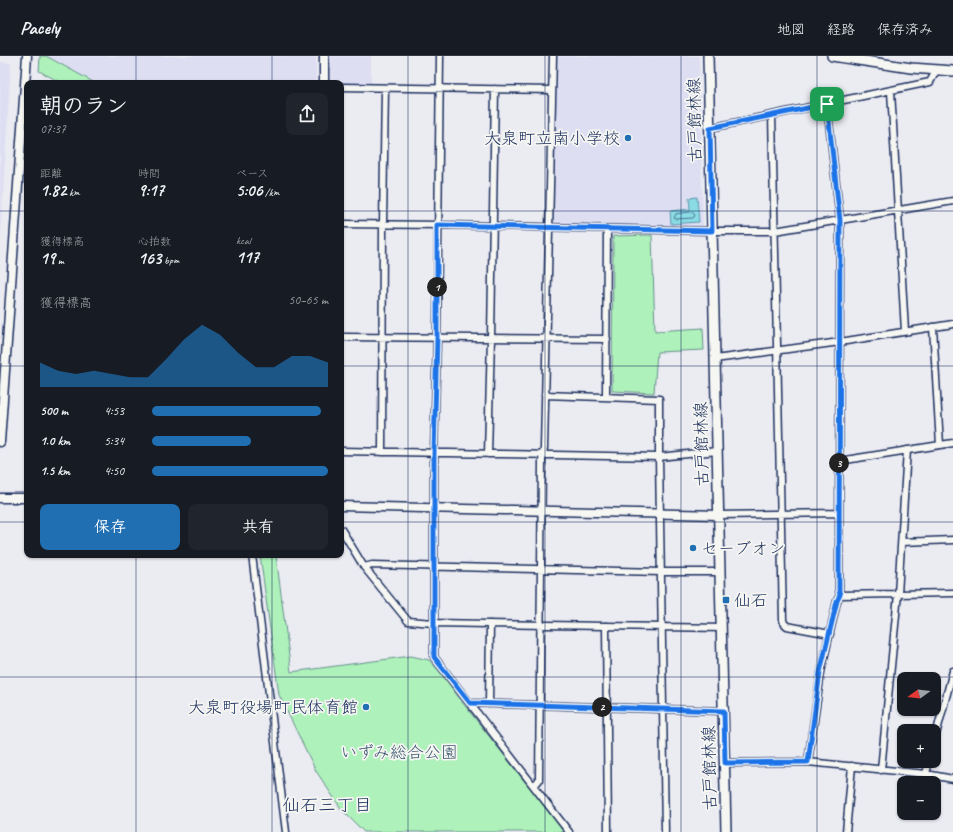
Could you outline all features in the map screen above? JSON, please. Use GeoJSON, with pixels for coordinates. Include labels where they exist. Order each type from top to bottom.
{"type":"FeatureCollection","features":[{"type":"Feature","properties":{"kind":"main road","name":"古戸館林線"},"geometry":{"type":"LineString","coordinates":[[708,56],[726,832]]}},
{"type":"Feature","properties":{"kind":"main road"},"geometry":{"type":"LineString","coordinates":[[832,56],[911,68],[936,71],[953,71]]}},
{"type":"Feature","properties":{"kind":"street"},"geometry":{"type":"LineString","coordinates":[[25,80],[27,56]]}},
{"type":"Feature","properties":{"kind":"street"},"geometry":{"type":"LineString","coordinates":[[324,56],[324,80]]}},
{"type":"Feature","properties":{"kind":"street"},"geometry":{"type":"LineString","coordinates":[[440,56],[437,337],[434,453],[434,657],[569,832]]}},
{"type":"Feature","properties":{"kind":"street"},"geometry":{"type":"LineString","coordinates":[[534,786],[539,780],[543,455],[553,56]]}},
{"type":"Feature","properties":{"kind":"street"},"geometry":{"type":"LineString","coordinates":[[710,128],[930,82],[936,71]]}},
{"type":"Feature","properties":{"kind":"street"},"geometry":{"type":"LineString","coordinates":[[344,87],[552,90]]}},
{"type":"Feature","properties":{"kind":"street"},"geometry":{"type":"LineString","coordinates":[[382,452],[385,88]]}},
{"type":"Feature","properties":{"kind":"street"},"geometry":{"type":"LineString","coordinates":[[488,454],[492,338],[495,89]]}},
{"type":"Feature","properties":{"kind":"street"},"geometry":{"type":"LineString","coordinates":[[891,90],[905,331]]}},
{"type":"Feature","properties":{"kind":"street"},"geometry":{"type":"LineString","coordinates":[[0,442],[24,99]]}},
{"type":"Feature","properties":{"kind":"street"},"geometry":{"type":"LineString","coordinates":[[808,762],[820,672],[837,601],[840,595],[840,220],[827,104]]}},
{"type":"Feature","properties":{"kind":"street"},"geometry":{"type":"LineString","coordinates":[[772,115],[784,624],[787,626],[830,634]]}},
{"type":"Feature","properties":{"kind":"street"},"geometry":{"type":"LineString","coordinates":[[344,224],[775,231],[953,201]]}},
{"type":"Feature","properties":{"kind":"street"},"geometry":{"type":"LineString","coordinates":[[606,397],[607,229]]}},
{"type":"Feature","properties":{"kind":"street"},"geometry":{"type":"LineString","coordinates":[[715,359],[840,342],[953,324]]}},
{"type":"Feature","properties":{"kind":"street"},"geometry":{"type":"LineString","coordinates":[[933,327],[940,445]]}},
{"type":"Feature","properties":{"kind":"street"},"geometry":{"type":"LineString","coordinates":[[344,337],[607,339]]}},
{"type":"Feature","properties":{"kind":"street"},"geometry":{"type":"LineString","coordinates":[[545,395],[659,399],[665,832]]}},
{"type":"Feature","properties":{"kind":"street"},"geometry":{"type":"LineString","coordinates":[[839,461],[953,442]]}},
{"type":"Feature","properties":{"kind":"street"},"geometry":{"type":"LineString","coordinates":[[344,451],[659,457],[718,450]]}},
{"type":"Feature","properties":{"kind":"street"},"geometry":{"type":"LineString","coordinates":[[881,770],[898,594],[907,450]]}},
{"type":"Feature","properties":{"kind":"street"},"geometry":{"type":"LineString","coordinates":[[0,498],[24,498]]}},
{"type":"Feature","properties":{"kind":"street"},"geometry":{"type":"LineString","coordinates":[[344,506],[719,515],[839,513]]}},
{"type":"Feature","properties":{"kind":"street"},"geometry":{"type":"LineString","coordinates":[[344,534],[364,567],[408,621],[434,623],[722,628]]}},
{"type":"Feature","properties":{"kind":"street"},"geometry":{"type":"LineString","coordinates":[[902,542],[953,540]]}},
{"type":"Feature","properties":{"kind":"street"},"geometry":{"type":"LineString","coordinates":[[252,558],[286,832]]}},
{"type":"Feature","properties":{"kind":"street"},"geometry":{"type":"LineString","coordinates":[[364,567],[372,565],[720,572]]}},
{"type":"Feature","properties":{"kind":"street"},"geometry":{"type":"LineString","coordinates":[[840,595],[953,593]]}},
{"type":"Feature","properties":{"kind":"street"},"geometry":{"type":"LineString","coordinates":[[489,704],[490,624]]}},
{"type":"Feature","properties":{"kind":"street"},"geometry":{"type":"LineString","coordinates":[[606,626],[608,832]]}},
{"type":"Feature","properties":{"kind":"street"},"geometry":{"type":"LineString","coordinates":[[939,724],[953,671]]}},
{"type":"Feature","properties":{"kind":"street"},"geometry":{"type":"LineString","coordinates":[[470,703],[724,711]]}},
{"type":"Feature","properties":{"kind":"street"},"geometry":{"type":"LineString","coordinates":[[725,763],[808,762],[926,774],[953,779]]}},
{"type":"Feature","properties":{"kind":"street"},"geometry":{"type":"LineString","coordinates":[[846,832],[852,766]]}},
{"type":"Feature","properties":{"kind":"street"},"geometry":{"type":"LineString","coordinates":[[926,774],[927,768]]}},
{"type":"Feature","properties":{"kind":"shaded area"},"geometry":{"type":"Polygon","coordinates":[[[46,56],[316,56],[316,80],[90,80],[46,56]]]}},
{"type":"Feature","properties":{"kind":"shaded area"},"geometry":{"type":"Polygon","coordinates":[[[330,56],[371,56],[371,84],[344,83],[344,80],[330,79],[330,56]]]}},
{"type":"Feature","properties":{"kind":"shaded area","name":"大泉町立南小学校"},"geometry":{"type":"Polygon","coordinates":[[[557,56],[699,56],[703,226],[556,224],[553,220],[557,56]]]}},
{"type":"Feature","properties":{"kind":"shaded area"},"geometry":{"type":"Polygon","coordinates":[[[0,62],[11,63],[0,241],[0,62]]]}},
{"type":"Feature","properties":{"kind":"green space"},"geometry":{"type":"Polygon","coordinates":[[[40,56],[46,56],[90,80],[56,80],[39,71],[40,56]]]}},
{"type":"Feature","properties":{"kind":"green space"},"geometry":{"type":"Polygon","coordinates":[[[652,235],[655,331],[703,328],[704,350],[657,352],[654,393],[612,391],[613,236],[652,235]]]}},
{"type":"Feature","properties":{"kind":"green space","name":"いずみ総合公園"},"geometry":{"type":"Polygon","coordinates":[[[260,558],[276,558],[291,672],[411,656],[429,660],[565,832],[364,832],[342,810],[316,771],[279,695],[260,558]]]}},
{"type":"Feature","properties":{"kind":"water"},"geometry":{"type":"Polygon","coordinates":[[[697,197],[699,222],[671,224],[670,211],[690,209],[689,198],[697,197]]]}},
{"type":"Feature","properties":{"kind":"place","name":"大泉町立南小学校"},"geometry":{"type":"Point","coordinates":[628,138]}},
{"type":"Feature","properties":{"kind":"place","name":"セーブオン"},"geometry":{"type":"Point","coordinates":[693,548]}},
{"type":"Feature","properties":{"kind":"place","name":"仙石"},"geometry":{"type":"Point","coordinates":[726,600]}},
{"type":"Feature","properties":{"kind":"place","name":"大泉町役場町民体育館"},"geometry":{"type":"Point","coordinates":[366,707]}},
{"type":"Feature","properties":{"kind":"district","name":"仙石三丁目"},"geometry":{"type":"Point","coordinates":[327,805]}},
{"type":"Feature","properties":{"kind":"route"},"geometry":{"type":"LineString","coordinates":[[827,104],[840,220],[840,595],[837,601],[820,672],[808,762],[725,763],[724,711],[470,703],[434,657],[434,453],[437,337],[437,225],[712,231],[710,128],[827,104]]}}]}
